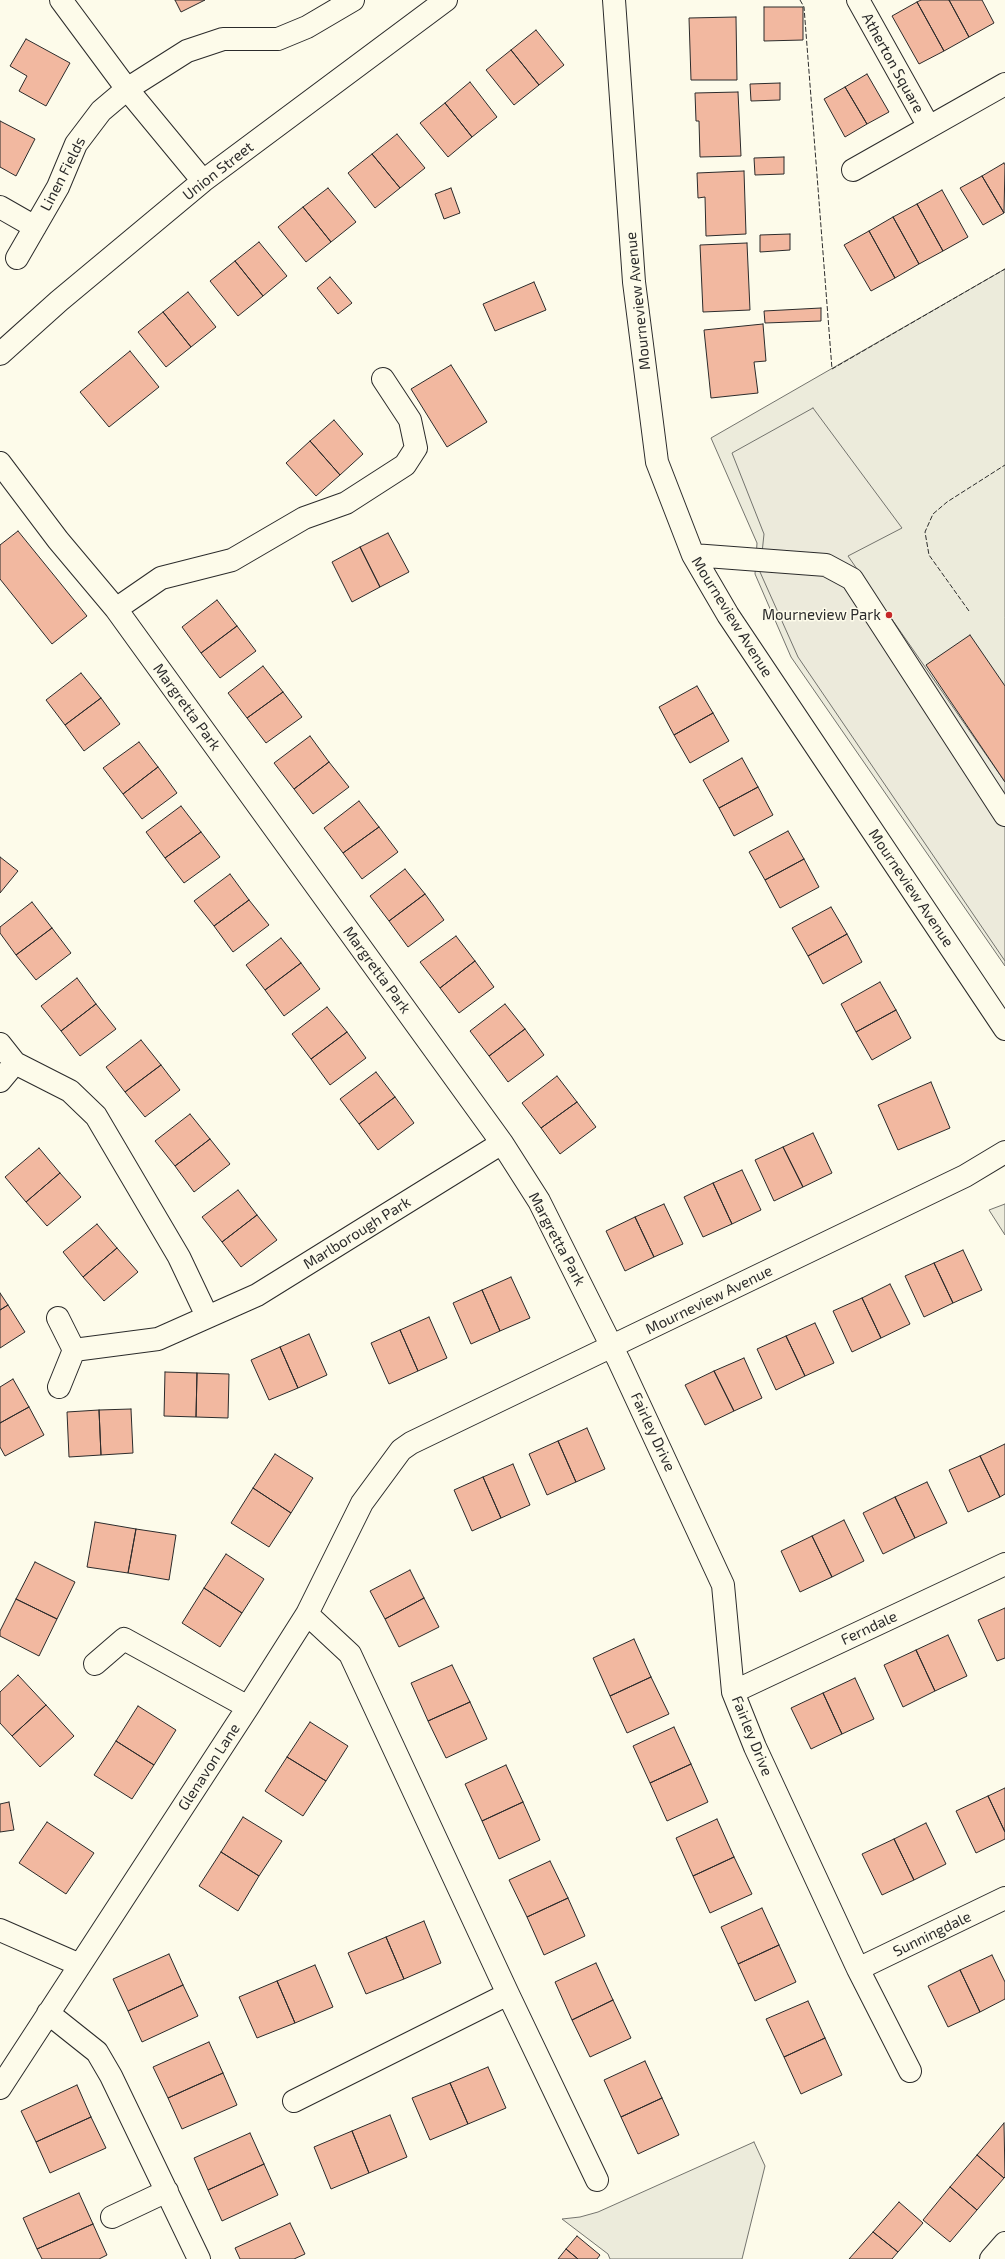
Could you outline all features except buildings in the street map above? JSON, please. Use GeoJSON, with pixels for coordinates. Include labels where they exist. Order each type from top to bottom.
{"type":"FeatureCollection","features":[{"type":"Feature","properties":{"kind":"street"},"geometry":{"type":"LineString","coordinates":[[61,0],[127,89],[203,181]]}},
{"type":"Feature","properties":{"kind":"street","name":"Union Street"},"geometry":{"type":"LineString","coordinates":[[0,354],[59,301],[203,181],[446,0]]}},
{"type":"Feature","properties":{"kind":"street","name":"Mourneview Avenue"},"geometry":{"type":"LineString","coordinates":[[614,0],[634,282],[657,462],[693,555],[728,615],[1005,1029]]}},
{"type":"Feature","properties":{"kind":"street","name":"Atherton Square"},"geometry":{"type":"LineString","coordinates":[[858,0],[929,127]]}},
{"type":"Feature","properties":{"kind":"street","name":"Linen Fields"},"geometry":{"type":"LineString","coordinates":[[18,258],[58,187],[76,144],[101,111],[127,89],[187,51],[223,39],[278,39],[307,27],[340,3]]}},
{"type":"Feature","properties":{"kind":"street","name":"Atherton Square"},"geometry":{"type":"LineString","coordinates":[[853,170],[1005,84]]}},
{"type":"Feature","properties":{"kind":"street","name":"Linen Fields"},"geometry":{"type":"LineString","coordinates":[[0,207],[35,227]]}},
{"type":"Feature","properties":{"kind":"street"},"geometry":{"type":"LineString","coordinates":[[116,609],[161,578],[232,560],[304,518],[346,503],[404,465],[416,448],[410,420],[383,379]]}},
{"type":"Feature","properties":{"kind":"street","name":"Margretta Park"},"geometry":{"type":"LineString","coordinates":[[0,463],[58,540],[116,609],[502,1143],[539,1201],[612,1346]]}},
{"type":"Feature","properties":{"kind":"street"},"geometry":{"type":"LineString","coordinates":[[693,555],[826,565],[852,579],[1005,815]]}},
{"type":"Feature","properties":{"kind":"street"},"geometry":{"type":"LineString","coordinates":[[0,1044],[15,1063],[70,1091],[96,1116],[179,1257],[207,1316]]}},
{"type":"Feature","properties":{"kind":"street"},"geometry":{"type":"LineString","coordinates":[[0,1081],[15,1063]]}},
{"type":"Feature","properties":{"kind":"street","name":"Marlborough Park"},"geometry":{"type":"LineString","coordinates":[[74,1350],[158,1339],[257,1295],[502,1143]]}},
{"type":"Feature","properties":{"kind":"street","name":"Mourneview Avenue"},"geometry":{"type":"LineString","coordinates":[[411,1443],[965,1176],[1005,1152]]}},
{"type":"Feature","properties":{"kind":"street"},"geometry":{"type":"LineString","coordinates":[[58,1318],[74,1350],[60,1387]]}},
{"type":"Feature","properties":{"kind":"street","name":"Fairley Drive"},"geometry":{"type":"LineString","coordinates":[[612,1346],[723,1585],[733,1692],[755,1747],[858,1969],[910,2071]]}},
{"type":"Feature","properties":{"kind":"street","name":"Glenavon Lane"},"geometry":{"type":"LineString","coordinates":[[0,2088],[307,1614],[362,1503],[401,1450],[411,1443]]}},
{"type":"Feature","properties":{"kind":"street","name":"Ferndale"},"geometry":{"type":"LineString","coordinates":[[733,1692],[1005,1564]]}},
{"type":"Feature","properties":{"kind":"street"},"geometry":{"type":"LineString","coordinates":[[307,1614],[350,1654],[508,1994],[597,2180]]}},
{"type":"Feature","properties":{"kind":"street"},"geometry":{"type":"LineString","coordinates":[[95,1664],[124,1639],[248,1707]]}},
{"type":"Feature","properties":{"kind":"street","name":"Sunningdale"},"geometry":{"type":"LineString","coordinates":[[858,1969],[1005,1898]]}},
{"type":"Feature","properties":{"kind":"street"},"geometry":{"type":"LineString","coordinates":[[0,1930],[80,1965]]}},
{"type":"Feature","properties":{"kind":"street"},"geometry":{"type":"LineString","coordinates":[[294,2101],[508,1994]]}},
{"type":"Feature","properties":{"kind":"street"},"geometry":{"type":"LineString","coordinates":[[48,2014],[97,2052],[111,2076],[199,2259]]}},
{"type":"Feature","properties":{"kind":"street"},"geometry":{"type":"LineString","coordinates":[[112,2217],[167,2191]]}},
{"type":"Feature","properties":{"kind":"street"},"geometry":{"type":"LineString","coordinates":[[991,2259],[1005,2243]]}},
{"type":"Feature","properties":{"kind":"shaded area","name":"Mourneview Park"},"geometry":{"type":"Polygon","coordinates":[[[1005,269],[1005,966],[791,657],[755,574],[757,543],[711,438],[1005,269]]]}},
{"type":"Feature","properties":{"kind":"shaded area"},"geometry":{"type":"Polygon","coordinates":[[[813,408],[902,528],[848,556],[1005,782],[1005,961],[798,657],[760,572],[764,534],[732,453],[813,408]]]}},
{"type":"Feature","properties":{"kind":"shaded area"},"geometry":{"type":"Polygon","coordinates":[[[1005,1204],[1005,1235],[989,1210],[1005,1204]]]}},
{"type":"Feature","properties":{"kind":"shaded area"},"geometry":{"type":"Polygon","coordinates":[[[754,2142],[765,2166],[742,2259],[610,2259],[608,2254],[562,2219],[580,2217],[598,2212],[754,2142]]]}},
{"type":"Feature","properties":{"kind":"fence"},"geometry":{"type":"LineString","coordinates":[[800,0],[804,7],[832,369],[1005,269]]}},
{"type":"Feature","properties":{"kind":"fence"},"geometry":{"type":"LineString","coordinates":[[969,611],[929,555],[925,532],[933,514],[947,502],[1005,465]]}},
{"type":"Feature","properties":{"kind":"place","name":"Mourneview Park"},"geometry":{"type":"Point","coordinates":[889,615]}}]}
